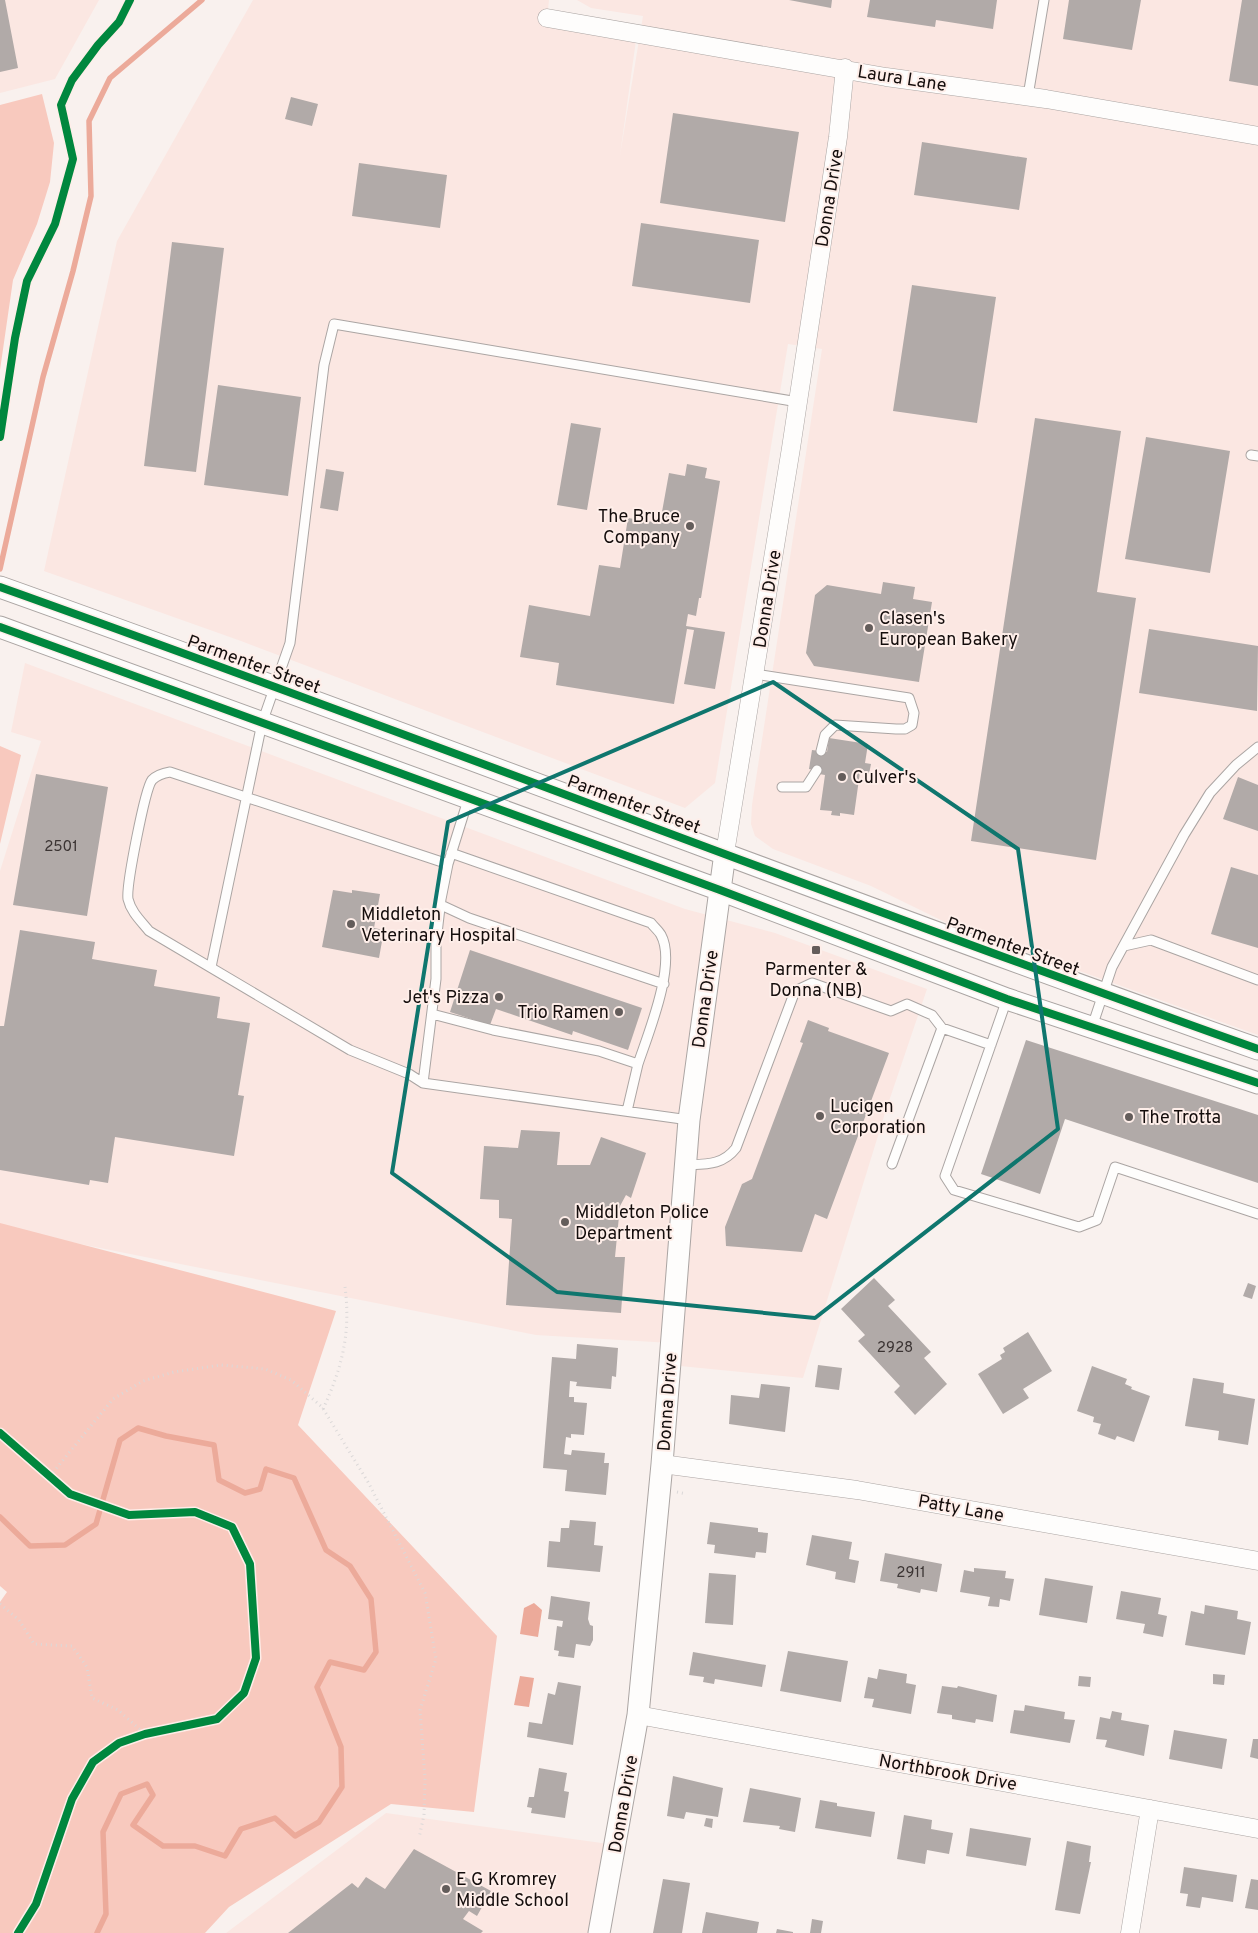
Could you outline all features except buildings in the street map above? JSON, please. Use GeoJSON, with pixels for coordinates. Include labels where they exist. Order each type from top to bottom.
{"type":"FeatureCollection","features":[{"type":"Feature","properties":{"kind":"street","name":"Laura Lane"},"geometry":{"type":"LineString","coordinates":[[547,18],[845,68],[886,77],[1028,96],[1258,136]]}},
{"type":"Feature","properties":{"kind":"street","name":"Donna Drive"},"geometry":{"type":"LineString","coordinates":[[599,1933],[638,1715],[662,1464],[689,1120],[725,853],[798,402],[838,137],[845,68]]}},
{"type":"Feature","properties":{"kind":"street","name":"Parmenter Street"},"geometry":{"type":"LineString","coordinates":[[8,589],[1102,994],[1258,1049]]}},
{"type":"Feature","properties":{"kind":"street"},"geometry":{"type":"LineString","coordinates":[[5,629],[468,800],[720,890],[1007,999],[1258,1083]]}},
{"type":"Feature","properties":{"kind":"street","name":"Patty Lane"},"geometry":{"type":"LineString","coordinates":[[662,1464],[857,1490],[1258,1561]]}},
{"type":"Feature","properties":{"kind":"street","name":"Northbrook Drive"},"geometry":{"type":"LineString","coordinates":[[638,1715],[1258,1828]]}},
{"type":"Feature","properties":{"kind":"street"},"geometry":{"type":"LineString","coordinates":[[1130,1933],[1150,1809]]}},
{"type":"Feature","properties":{"kind":"lane"},"geometry":{"type":"LineString","coordinates":[[1028,96],[1044,0]]}},
{"type":"Feature","properties":{"kind":"lane"},"geometry":{"type":"LineString","coordinates":[[211,967],[262,723],[290,643],[324,365],[334,324],[798,402]]}},
{"type":"Feature","properties":{"kind":"lane"},"geometry":{"type":"LineString","coordinates":[[755,674],[909,698],[914,713],[912,725],[896,729],[835,725],[825,735],[821,751]]}},
{"type":"Feature","properties":{"kind":"lane"},"geometry":{"type":"LineString","coordinates":[[1092,1027],[1112,967],[1184,835],[1210,793],[1236,765],[1258,747]]}},
{"type":"Feature","properties":{"kind":"lane"},"geometry":{"type":"LineString","coordinates":[[782,787],[806,787],[817,770]]}},
{"type":"Feature","properties":{"kind":"lane"},"geometry":{"type":"LineString","coordinates":[[448,864],[170,772],[160,774],[152,780],[144,798],[128,899],[135,915],[149,930],[350,1050],[409,1074],[422,1083],[689,1120]]}},
{"type":"Feature","properties":{"kind":"lane"},"geometry":{"type":"LineString","coordinates":[[422,1083],[432,1014],[441,905],[448,864],[468,800]]}},
{"type":"Feature","properties":{"kind":"lane"},"geometry":{"type":"LineString","coordinates":[[451,853],[651,923],[661,935],[666,948],[664,984],[638,1064],[627,1111]]}},
{"type":"Feature","properties":{"kind":"lane"},"geometry":{"type":"LineString","coordinates":[[441,905],[469,918],[664,984]]}},
{"type":"Feature","properties":{"kind":"lane"},"geometry":{"type":"LineString","coordinates":[[1124,946],[1151,940],[1258,980]]}},
{"type":"Feature","properties":{"kind":"lane"},"geometry":{"type":"LineString","coordinates":[[686,1165],[718,1162],[730,1156],[736,1148],[795,991],[812,983],[890,1011],[907,1004],[932,1015],[942,1028],[991,1046]]}},
{"type":"Feature","properties":{"kind":"lane"},"geometry":{"type":"LineString","coordinates":[[1007,999],[945,1176],[954,1190],[1079,1227],[1096,1220],[1115,1167],[1258,1214]]}},
{"type":"Feature","properties":{"kind":"lane"},"geometry":{"type":"LineString","coordinates":[[432,1014],[493,1030],[599,1051],[638,1064]]}},
{"type":"Feature","properties":{"kind":"lane"},"geometry":{"type":"LineString","coordinates":[[892,1164],[942,1028]]}},
{"type":"Feature","properties":{"kind":"path"},"geometry":{"type":"LineString","coordinates":[[323,1410],[335,1382],[347,1336],[345,1287]]}},
{"type":"Feature","properties":{"kind":"path"},"geometry":{"type":"LineString","coordinates":[[50,1476],[113,1399],[143,1382],[174,1372],[222,1365],[265,1369],[291,1380],[323,1410],[368,1482],[425,1592],[436,1659],[420,1710],[425,1778],[424,1815],[418,1838]]}},
{"type":"Feature","properties":{"kind":"path"},"geometry":{"type":"LineString","coordinates":[[43,1470],[56,1482]]}},
{"type":"Feature","properties":{"kind":"path"},"geometry":{"type":"LineString","coordinates":[[0,1604],[18,1620],[34,1644],[72,1646],[87,1667],[92,1698],[118,1710],[145,1734]]}},
{"type":"Feature","properties":{"kind":"path"},"geometry":{"type":"LineString","coordinates":[[136,1737],[154,1732]]}},
{"type":"Feature","properties":{"kind":"highlighted area"},"geometry":{"type":"Polygon","coordinates":[[[773,682],[1018,849],[1058,1129],[815,1318],[557,1292],[392,1173],[448,822],[773,682]]]}},
{"type":"Feature","properties":{"kind":"shaded area"},"geometry":{"type":"Polygon","coordinates":[[[0,0],[99,0],[55,79],[0,93],[0,0]]]}},
{"type":"Feature","properties":{"kind":"shaded area"},"geometry":{"type":"Polygon","coordinates":[[[253,0],[549,0],[547,18],[637,33],[620,155],[643,16],[591,8],[577,0],[1258,0],[1258,1035],[951,925],[871,886],[773,849],[755,836],[751,824],[752,805],[822,349],[788,344],[715,783],[685,808],[241,641],[44,571],[117,241],[253,0]]]}},
{"type":"Feature","properties":{"kind":"shaded area"},"geometry":{"type":"Polygon","coordinates":[[[42,94],[54,143],[50,182],[37,224],[13,280],[0,370],[0,105],[42,94]]]}},
{"type":"Feature","properties":{"kind":"shaded area"},"geometry":{"type":"Polygon","coordinates":[[[25,663],[685,909],[775,933],[927,989],[886,1110],[803,1378],[670,1365],[671,1343],[536,1335],[0,1228],[0,871],[41,741],[11,732],[25,663]]]}},
{"type":"Feature","properties":{"kind":"shaded area"},"geometry":{"type":"Polygon","coordinates":[[[0,746],[21,755],[0,844],[0,746]]]}},
{"type":"Feature","properties":{"kind":"shaded area"},"geometry":{"type":"Polygon","coordinates":[[[0,1223],[336,1311],[298,1425],[497,1636],[474,1812],[391,1804],[229,1907],[205,1933],[0,1933],[0,1602],[7,1592],[0,1586],[0,1223]]]}},
{"type":"Feature","properties":{"kind":"shaded area"},"geometry":{"type":"Polygon","coordinates":[[[534,1603],[542,1610],[538,1637],[520,1634],[524,1608],[534,1603]]]}},
{"type":"Feature","properties":{"kind":"shaded area"},"geometry":{"type":"Polygon","coordinates":[[[520,1676],[534,1678],[529,1707],[514,1705],[520,1676]]]}},
{"type":"Feature","properties":{"kind":"shaded area","name":"E G Kromrey Middle School"},"geometry":{"type":"Polygon","coordinates":[[[386,1813],[616,1845],[599,1933],[226,1933],[386,1813]]]}},
{"type":"Feature","properties":{"kind":"waterway"},"geometry":{"type":"LineString","coordinates":[[0,569],[43,377],[73,271],[91,196],[89,121],[110,78],[202,0]]}},
{"type":"Feature","properties":{"kind":"waterway"},"geometry":{"type":"LineString","coordinates":[[0,1517],[30,1546],[65,1545],[96,1524],[120,1440],[138,1428],[166,1436],[214,1445],[219,1480],[245,1493],[260,1489],[266,1469],[294,1478],[326,1550],[350,1566],[371,1599],[376,1652],[364,1670],[330,1662],[317,1687],[341,1747],[342,1787],[319,1822],[295,1836],[275,1818],[241,1829],[225,1856],[195,1846],[163,1846],[133,1825],[153,1795],[147,1784],[121,1794],[103,1832],[106,1914],[97,1933]]}},
{"type":"Feature","properties":{"kind":"cycle path"},"geometry":{"type":"LineString","coordinates":[[0,437],[15,338],[27,281],[55,224],[73,159],[61,105],[72,80],[98,45],[119,22],[130,0]]}},
{"type":"Feature","properties":{"kind":"cycle path"},"geometry":{"type":"LineString","coordinates":[[0,587],[1100,993],[1258,1049]]}},
{"type":"Feature","properties":{"kind":"cycle path"},"geometry":{"type":"LineString","coordinates":[[0,627],[720,890],[1007,999],[1258,1083]]}},
{"type":"Feature","properties":{"kind":"cycle path"},"geometry":{"type":"LineString","coordinates":[[0,1433],[70,1494],[129,1515],[195,1512],[232,1527],[250,1564],[256,1658],[244,1693],[217,1719],[145,1734],[119,1743],[93,1762],[72,1799],[36,1904],[18,1933]]}},
{"type":"Feature","properties":{"kind":"place","name":"The Bruce Company"},"geometry":{"type":"Point","coordinates":[690,526]}},
{"type":"Feature","properties":{"kind":"place","name":"Clasen's European Bakery"},"geometry":{"type":"Point","coordinates":[869,628]}},
{"type":"Feature","properties":{"kind":"place","name":"Culver's"},"geometry":{"type":"Point","coordinates":[842,777]}},
{"type":"Feature","properties":{"kind":"place","name":"Middleton Veterinary Hospital"},"geometry":{"type":"Point","coordinates":[351,924]}},
{"type":"Feature","properties":{"kind":"place","name":"Parmenter & Donna (NB)"},"geometry":{"type":"Point","coordinates":[816,950]}},
{"type":"Feature","properties":{"kind":"place","name":"Jet's Pizza"},"geometry":{"type":"Point","coordinates":[499,997]}},
{"type":"Feature","properties":{"kind":"place","name":"Trio Ramen"},"geometry":{"type":"Point","coordinates":[619,1012]}},
{"type":"Feature","properties":{"kind":"place","name":"Lucigen Corporation"},"geometry":{"type":"Point","coordinates":[820,1116]}},
{"type":"Feature","properties":{"kind":"place","name":"The Trotta"},"geometry":{"type":"Point","coordinates":[1129,1117]}},
{"type":"Feature","properties":{"kind":"place","name":"Middleton Police Department"},"geometry":{"type":"Point","coordinates":[565,1222]}},
{"type":"Feature","properties":{"kind":"place","name":"E G Kromrey Middle School"},"geometry":{"type":"Point","coordinates":[446,1889]}}]}
